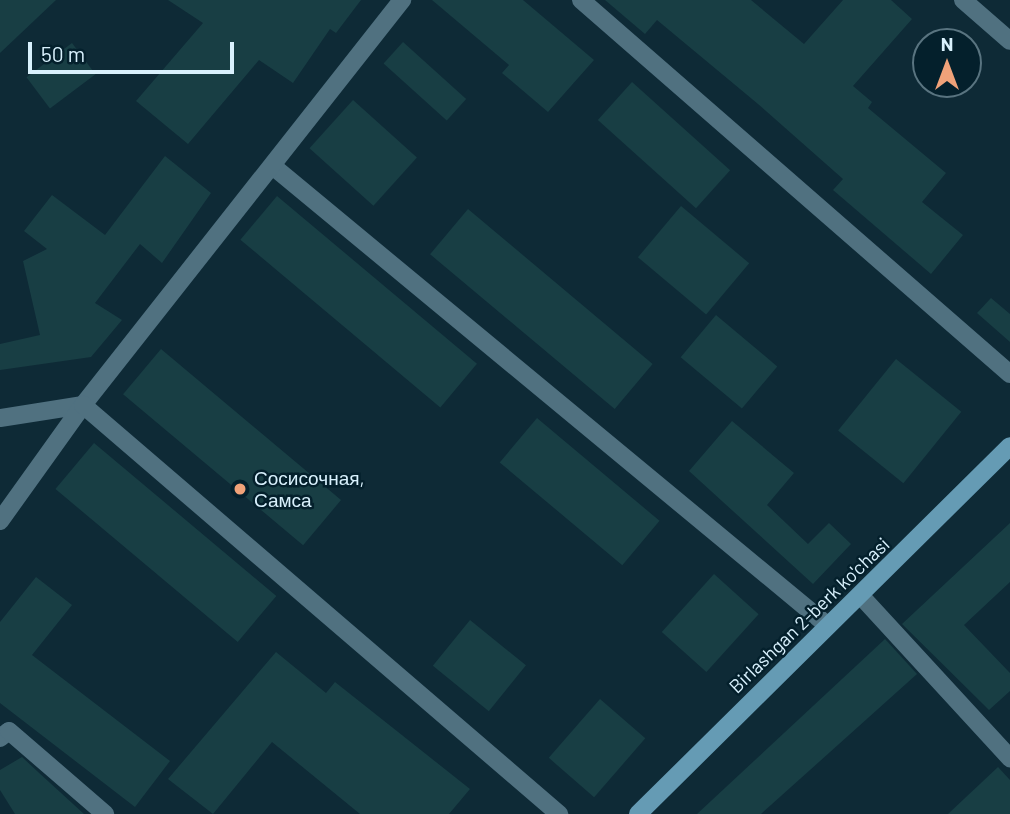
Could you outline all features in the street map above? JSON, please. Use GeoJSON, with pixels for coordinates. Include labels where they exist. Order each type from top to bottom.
{"type":"FeatureCollection","features":[{"type":"Feature","properties":{"kind":"street"},"geometry":{"type":"LineString","coordinates":[[0,521],[83,405],[275,168],[402,0]]}},
{"type":"Feature","properties":{"kind":"street"},"geometry":{"type":"LineString","coordinates":[[581,0],[1010,374]]}},
{"type":"Feature","properties":{"kind":"street"},"geometry":{"type":"LineString","coordinates":[[964,0],[1010,41]]}},
{"type":"Feature","properties":{"kind":"street"},"geometry":{"type":"LineString","coordinates":[[275,168],[827,625]]}},
{"type":"Feature","properties":{"kind":"street"},"geometry":{"type":"LineString","coordinates":[[0,418],[83,405],[559,814]]}},
{"type":"Feature","properties":{"kind":"street","name":"Birlashgan 2-berk ko'chasi"},"geometry":{"type":"LineString","coordinates":[[638,814],[1010,446]]}},
{"type":"Feature","properties":{"kind":"street"},"geometry":{"type":"LineString","coordinates":[[860,595],[1010,758]]}},
{"type":"Feature","properties":{"kind":"street"},"geometry":{"type":"LineString","coordinates":[[0,738],[9,731],[105,814]]}},
{"type":"Feature","properties":{"kind":"building"},"geometry":{"type":"Polygon","coordinates":[[[0,0],[56,0],[0,53],[0,0]]]}},
{"type":"Feature","properties":{"kind":"building"},"geometry":{"type":"Polygon","coordinates":[[[168,0],[361,0],[336,33],[330,29],[293,83],[259,60],[188,144],[136,101],[203,23],[168,0]]]}},
{"type":"Feature","properties":{"kind":"building"},"geometry":{"type":"Polygon","coordinates":[[[432,0],[523,0],[594,60],[548,112],[502,73],[509,65],[432,0]]]}},
{"type":"Feature","properties":{"kind":"building"},"geometry":{"type":"Polygon","coordinates":[[[605,0],[751,0],[804,44],[843,0],[891,0],[912,19],[853,86],[872,102],[868,108],[946,173],[922,202],[963,235],[931,274],[833,190],[843,179],[758,104],[657,20],[645,34],[605,0]]]}},
{"type":"Feature","properties":{"kind":"building"},"geometry":{"type":"Polygon","coordinates":[[[403,42],[466,99],[447,120],[384,64],[403,42]]]}},
{"type":"Feature","properties":{"kind":"building"},"geometry":{"type":"Polygon","coordinates":[[[72,43],[95,74],[50,108],[26,77],[72,43]]]}},
{"type":"Feature","properties":{"kind":"building"},"geometry":{"type":"Polygon","coordinates":[[[632,82],[730,170],[696,208],[598,120],[632,82]]]}},
{"type":"Feature","properties":{"kind":"building"},"geometry":{"type":"Polygon","coordinates":[[[353,100],[417,158],[373,206],[310,148],[353,100]]]}},
{"type":"Feature","properties":{"kind":"building"},"geometry":{"type":"Polygon","coordinates":[[[165,156],[211,193],[162,263],[140,244],[95,303],[122,320],[91,357],[0,370],[0,344],[40,335],[23,261],[47,249],[24,231],[52,195],[105,235],[165,156]]]}},
{"type":"Feature","properties":{"kind":"building"},"geometry":{"type":"Polygon","coordinates":[[[277,196],[477,364],[440,407],[240,240],[277,196]]]}},
{"type":"Feature","properties":{"kind":"building"},"geometry":{"type":"Polygon","coordinates":[[[681,206],[749,263],[706,315],[638,257],[681,206]]]}},
{"type":"Feature","properties":{"kind":"building"},"geometry":{"type":"Polygon","coordinates":[[[468,209],[653,364],[615,409],[430,254],[468,209]]]}},
{"type":"Feature","properties":{"kind":"building"},"geometry":{"type":"Polygon","coordinates":[[[991,298],[1010,314],[1010,342],[977,313],[991,298]]]}},
{"type":"Feature","properties":{"kind":"building"},"geometry":{"type":"Polygon","coordinates":[[[716,315],[777,366],[742,409],[681,357],[716,315]]]}},
{"type":"Feature","properties":{"kind":"building"},"geometry":{"type":"Polygon","coordinates":[[[161,349],[341,500],[303,545],[123,394],[161,349]]]}},
{"type":"Feature","properties":{"kind":"building"},"geometry":{"type":"Polygon","coordinates":[[[896,359],[961,412],[903,483],[838,430],[896,359]]]}},
{"type":"Feature","properties":{"kind":"building"},"geometry":{"type":"Polygon","coordinates":[[[537,418],[660,521],[622,565],[500,462],[537,418]]]}},
{"type":"Feature","properties":{"kind":"building"},"geometry":{"type":"Polygon","coordinates":[[[732,421],[794,473],[767,505],[808,544],[829,523],[851,544],[813,584],[689,471],[732,421]]]}},
{"type":"Feature","properties":{"kind":"building"},"geometry":{"type":"Polygon","coordinates":[[[94,443],[276,596],[238,642],[55,489],[94,443]]]}},
{"type":"Feature","properties":{"kind":"building"},"geometry":{"type":"Polygon","coordinates":[[[1010,523],[1010,582],[964,625],[1010,673],[1010,691],[989,710],[902,624],[1010,523]]]}},
{"type":"Feature","properties":{"kind":"building"},"geometry":{"type":"Polygon","coordinates":[[[714,574],[759,614],[706,672],[662,632],[714,574]]]}},
{"type":"Feature","properties":{"kind":"building"},"geometry":{"type":"Polygon","coordinates":[[[36,577],[72,605],[32,655],[170,761],[135,807],[0,703],[0,622],[36,577]]]}},
{"type":"Feature","properties":{"kind":"building"},"geometry":{"type":"Polygon","coordinates":[[[470,620],[526,665],[489,711],[433,666],[470,620]]]}},
{"type":"Feature","properties":{"kind":"building"},"geometry":{"type":"Polygon","coordinates":[[[885,639],[917,674],[761,814],[697,814],[885,639]]]}},
{"type":"Feature","properties":{"kind":"building"},"geometry":{"type":"Polygon","coordinates":[[[276,652],[326,693],[335,682],[470,789],[449,814],[360,814],[272,742],[213,814],[168,779],[276,652]]]}},
{"type":"Feature","properties":{"kind":"building"},"geometry":{"type":"Polygon","coordinates":[[[600,699],[645,738],[594,797],[549,758],[600,699]]]}},
{"type":"Feature","properties":{"kind":"building"},"geometry":{"type":"Polygon","coordinates":[[[22,757],[84,814],[15,814],[0,790],[0,770],[22,757]]]}},
{"type":"Feature","properties":{"kind":"building"},"geometry":{"type":"Polygon","coordinates":[[[998,767],[1010,780],[1010,814],[948,814],[998,767]]]}},
{"type":"Feature","properties":{"kind":"place","name":"Сосисочная, Самса"},"geometry":{"type":"Point","coordinates":[240,489]}}]}
